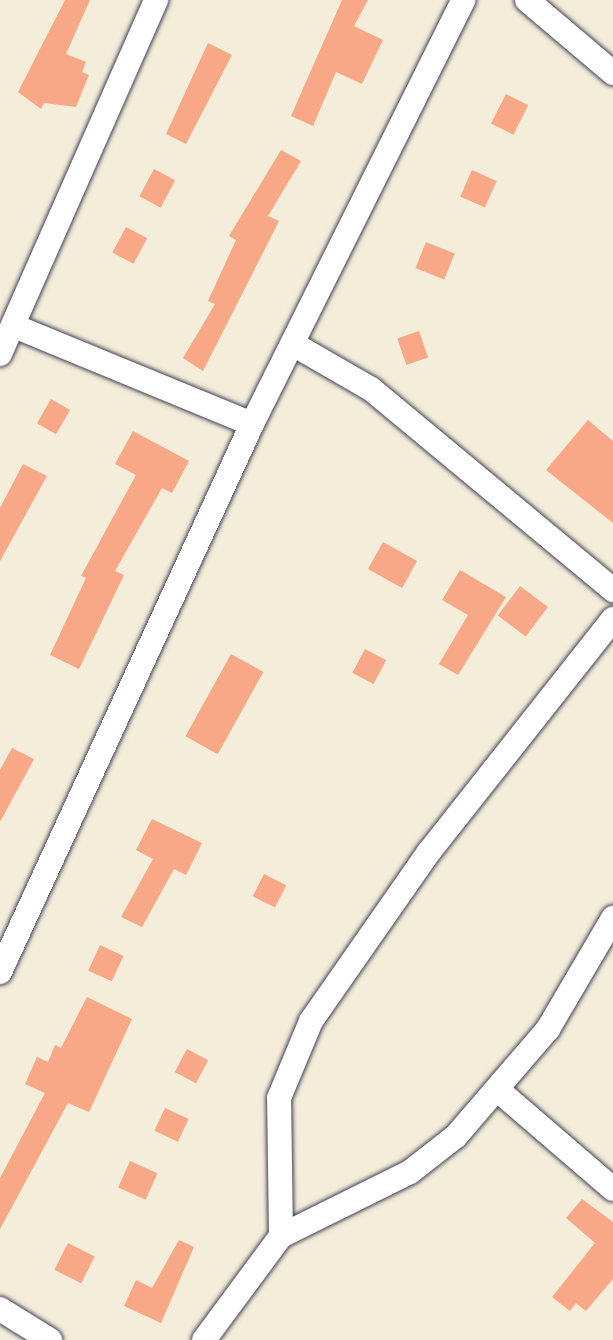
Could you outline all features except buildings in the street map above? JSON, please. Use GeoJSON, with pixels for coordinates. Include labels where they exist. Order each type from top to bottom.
{"type":"FeatureCollection","features":[{"type":"Feature","properties":{"kind":"street"},"geometry":{"type":"LineString","coordinates":[[0,354],[156,0]]}},
{"type":"Feature","properties":{"kind":"street"},"geometry":{"type":"LineString","coordinates":[[0,972],[252,424],[463,0]]}},
{"type":"Feature","properties":{"kind":"street"},"geometry":{"type":"LineString","coordinates":[[527,0],[613,73]]}},
{"type":"Feature","properties":{"kind":"street"},"geometry":{"type":"LineString","coordinates":[[14,326],[252,424]]}},
{"type":"Feature","properties":{"kind":"street"},"geometry":{"type":"LineString","coordinates":[[293,344],[371,389],[613,590]]}},
{"type":"Feature","properties":{"kind":"street"},"geometry":{"type":"LineString","coordinates":[[281,1236],[279,1098],[311,1021],[429,852],[613,619]]}},
{"type":"Feature","properties":{"kind":"street"},"geometry":{"type":"LineString","coordinates":[[204,1340],[281,1236],[410,1172],[499,1091],[548,1029],[613,918]]}},
{"type":"Feature","properties":{"kind":"street"},"geometry":{"type":"LineString","coordinates":[[499,1091],[613,1189]]}},
{"type":"Feature","properties":{"kind":"street"},"geometry":{"type":"LineString","coordinates":[[0,1309],[50,1340]]}}]}
